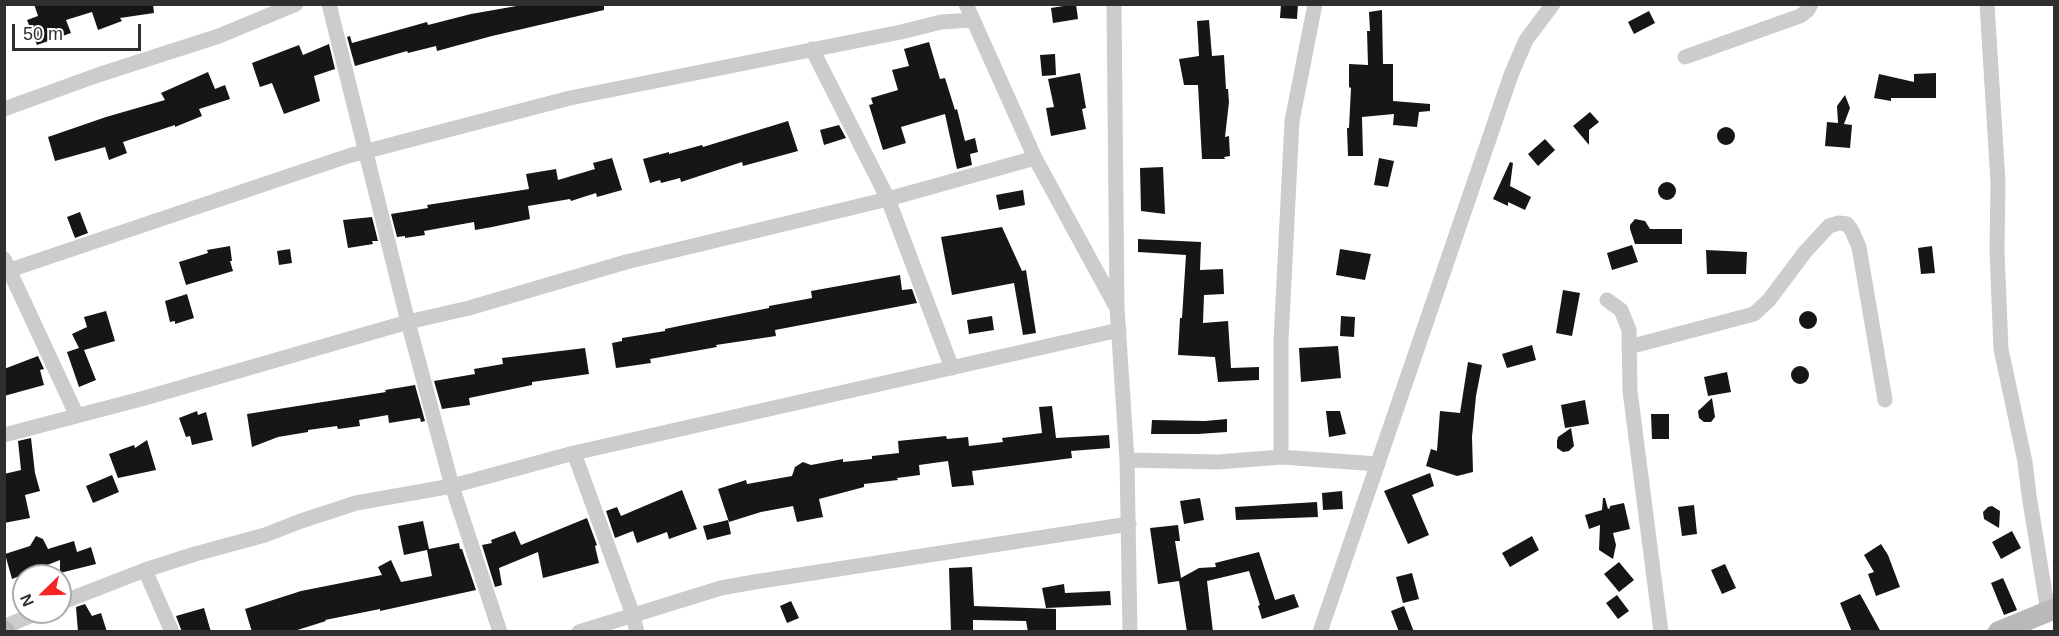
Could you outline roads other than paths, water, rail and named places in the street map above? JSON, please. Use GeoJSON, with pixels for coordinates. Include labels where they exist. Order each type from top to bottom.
{"type":"FeatureCollection","features":[{"type":"Feature","properties":{"kind":"main road"},"geometry":{"type":"LineString","coordinates":[[1998,632],[2051,610]]}},
{"type":"Feature","properties":{"kind":"street"},"geometry":{"type":"LineString","coordinates":[[4,108],[219,36],[296,4]]}},
{"type":"Feature","properties":{"kind":"street"},"geometry":{"type":"LineString","coordinates":[[329,4],[408,321],[452,486],[500,632]]}},
{"type":"Feature","properties":{"kind":"street"},"geometry":{"type":"LineString","coordinates":[[966,4],[1035,158],[1117,307]]}},
{"type":"Feature","properties":{"kind":"street"},"geometry":{"type":"LineString","coordinates":[[1114,4],[1117,307],[1127,460],[1130,632]]}},
{"type":"Feature","properties":{"kind":"street"},"geometry":{"type":"LineString","coordinates":[[1281,457],[1281,341],[1292,122],[1315,4]]}},
{"type":"Feature","properties":{"kind":"street"},"geometry":{"type":"LineString","coordinates":[[1685,57],[1800,16],[1811,4]]}},
{"type":"Feature","properties":{"kind":"street"},"geometry":{"type":"LineString","coordinates":[[1987,4],[1998,182],[1997,251],[2001,349],[2025,462],[2051,610]]}},
{"type":"Feature","properties":{"kind":"street"},"geometry":{"type":"LineString","coordinates":[[1320,632],[1511,75],[1526,40],[1548,7]]}},
{"type":"Feature","properties":{"kind":"street"},"geometry":{"type":"LineString","coordinates":[[77,416],[7,265],[367,152],[570,98],[941,22],[972,20]]}},
{"type":"Feature","properties":{"kind":"street"},"geometry":{"type":"LineString","coordinates":[[812,49],[888,199],[952,368]]}},
{"type":"Feature","properties":{"kind":"street"},"geometry":{"type":"LineString","coordinates":[[4,435],[408,321],[469,308],[626,262],[888,199],[1035,158]]}},
{"type":"Feature","properties":{"kind":"street"},"geometry":{"type":"LineString","coordinates":[[1629,347],[1754,314],[1769,300],[1805,252],[1829,226],[1839,223],[1847,224],[1859,247],[1886,400]]}},
{"type":"Feature","properties":{"kind":"street"},"geometry":{"type":"LineString","coordinates":[[1607,300],[1621,310],[1629,330],[1630,391],[1661,632]]}},
{"type":"Feature","properties":{"kind":"street"},"geometry":{"type":"LineString","coordinates":[[72,598],[145,570],[265,535],[301,520],[356,503],[452,486],[574,453],[1119,330]]}},
{"type":"Feature","properties":{"kind":"street"},"geometry":{"type":"LineString","coordinates":[[574,453],[633,615],[637,632]]}},
{"type":"Feature","properties":{"kind":"street"},"geometry":{"type":"LineString","coordinates":[[1127,460],[1218,462],[1281,457],[1378,464]]}},
{"type":"Feature","properties":{"kind":"street"},"geometry":{"type":"LineString","coordinates":[[579,632],[721,588],[1129,524]]}},
{"type":"Feature","properties":{"kind":"street"},"geometry":{"type":"LineString","coordinates":[[145,570],[172,632]]}}]}
